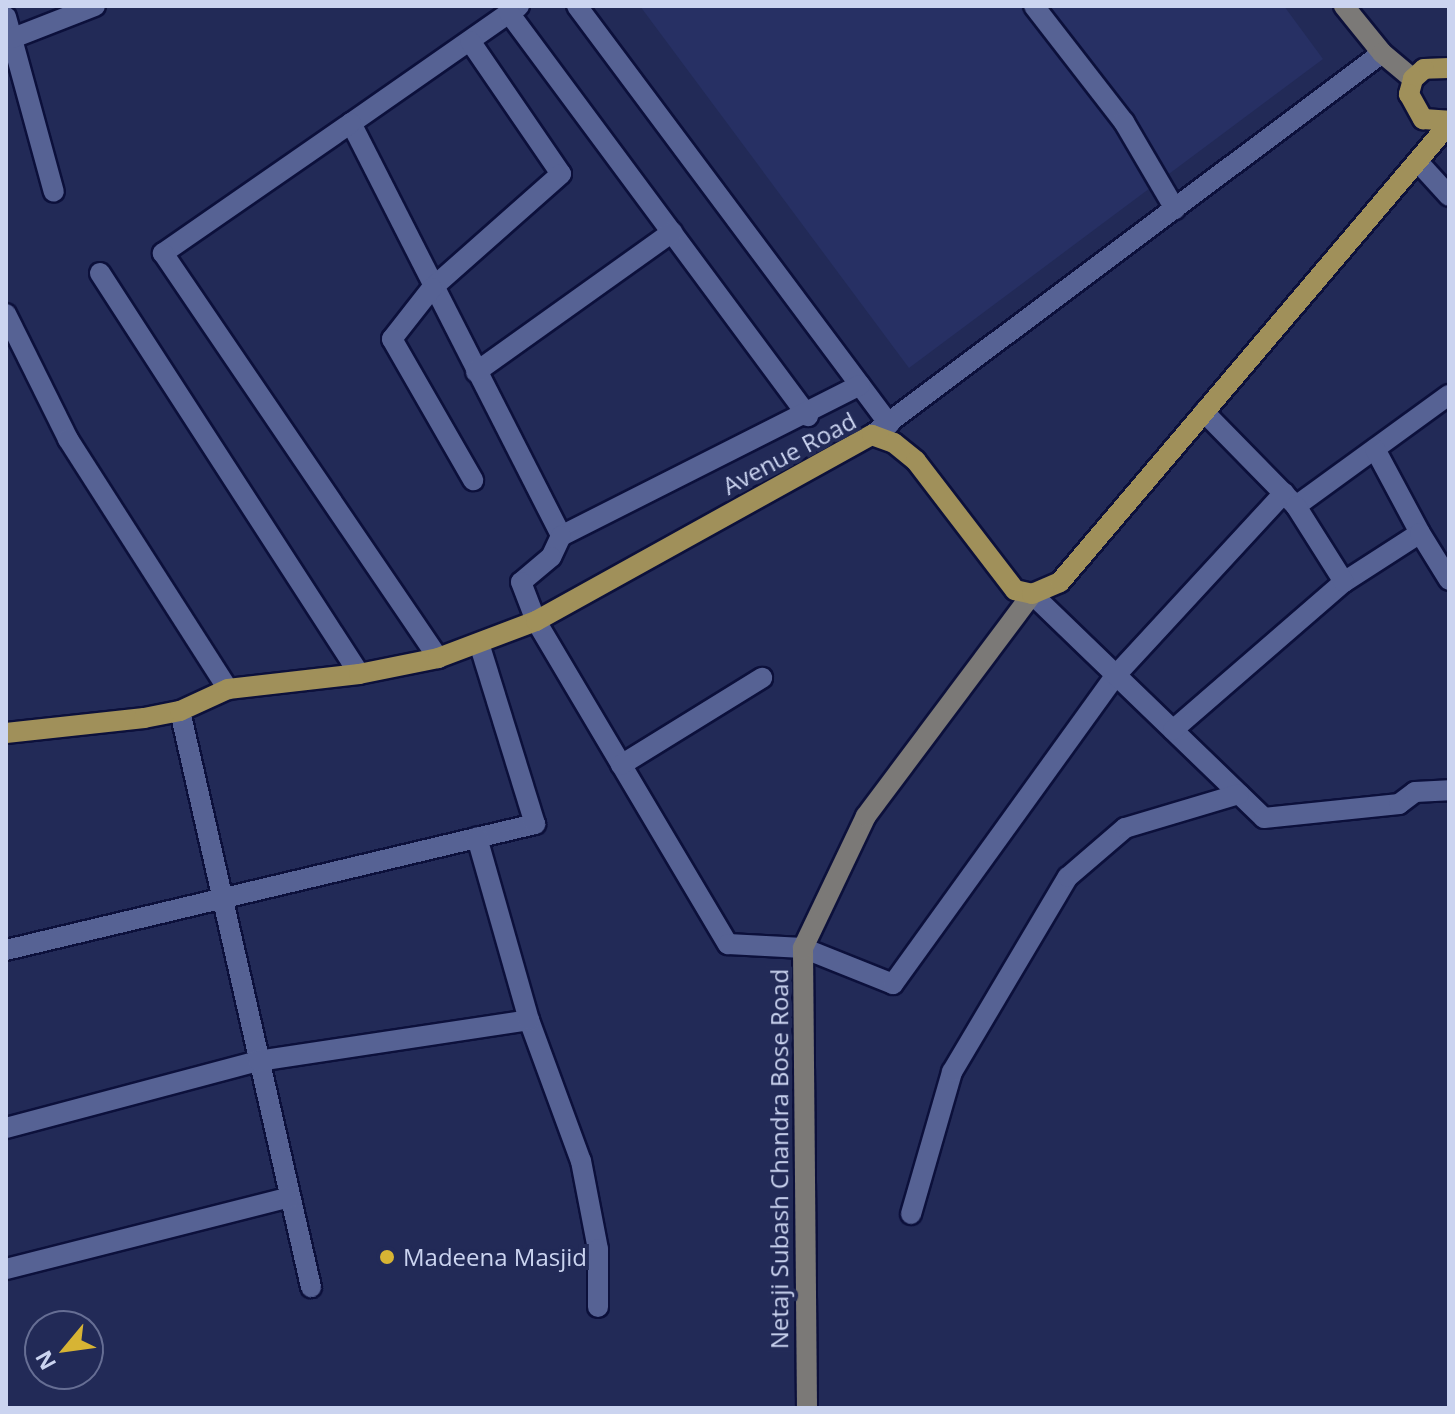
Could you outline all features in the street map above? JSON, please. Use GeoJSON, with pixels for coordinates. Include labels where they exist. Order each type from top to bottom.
{"type":"FeatureCollection","features":[{"type":"Feature","properties":{"kind":"main road"},"geometry":{"type":"LineString","coordinates":[[1344,6],[1382,53],[1413,79]]}},
{"type":"Feature","properties":{"kind":"main road"},"geometry":{"type":"LineString","coordinates":[[1032,594],[1060,582],[1449,123],[1423,119],[1413,108],[1413,79],[1424,69],[1449,68]]}},
{"type":"Feature","properties":{"kind":"main road","name":"Avenue Road"},"geometry":{"type":"LineString","coordinates":[[6,733],[180,711],[228,689],[359,674],[438,658],[536,621],[880,430],[916,461],[1015,590],[1032,594]]}},
{"type":"Feature","properties":{"kind":"main road","name":"Netaji Subash Chandra Bose Road"},"geometry":{"type":"LineString","coordinates":[[807,1408],[803,948],[866,816],[1032,594]]}},
{"type":"Feature","properties":{"kind":"street"},"geometry":{"type":"LineString","coordinates":[[13,38],[95,6]]}},
{"type":"Feature","properties":{"kind":"street"},"geometry":{"type":"LineString","coordinates":[[577,6],[860,385],[880,430],[1382,53]]}},
{"type":"Feature","properties":{"kind":"street"},"geometry":{"type":"LineString","coordinates":[[1034,6],[1124,122],[1175,209]]}},
{"type":"Feature","properties":{"kind":"street"},"geometry":{"type":"LineString","coordinates":[[438,658],[163,253],[514,10],[808,416]]}},
{"type":"Feature","properties":{"kind":"street"},"geometry":{"type":"LineString","coordinates":[[6,17],[54,192]]}},
{"type":"Feature","properties":{"kind":"street"},"geometry":{"type":"LineString","coordinates":[[470,41],[561,174],[432,288],[392,339],[473,480]]}},
{"type":"Feature","properties":{"kind":"street"},"geometry":{"type":"LineString","coordinates":[[351,123],[432,288],[561,536]]}},
{"type":"Feature","properties":{"kind":"street"},"geometry":{"type":"LineString","coordinates":[[1418,162],[1449,196]]}},
{"type":"Feature","properties":{"kind":"street"},"geometry":{"type":"LineString","coordinates":[[476,372],[672,232]]}},
{"type":"Feature","properties":{"kind":"street"},"geometry":{"type":"LineString","coordinates":[[100,273],[359,674]]}},
{"type":"Feature","properties":{"kind":"street"},"geometry":{"type":"LineString","coordinates":[[6,314],[68,439],[228,689]]}},
{"type":"Feature","properties":{"kind":"street"},"geometry":{"type":"LineString","coordinates":[[860,385],[808,416],[561,536],[551,557],[521,582],[536,621],[728,944],[803,948],[893,984],[1116,675],[1290,500],[1375,449],[1449,395]]}},
{"type":"Feature","properties":{"kind":"street"},"geometry":{"type":"LineString","coordinates":[[1204,412],[1290,500],[1344,582]]}},
{"type":"Feature","properties":{"kind":"street"},"geometry":{"type":"LineString","coordinates":[[1375,449],[1449,580]]}},
{"type":"Feature","properties":{"kind":"street"},"geometry":{"type":"LineString","coordinates":[[1173,730],[1344,582],[1420,533]]}},
{"type":"Feature","properties":{"kind":"street"},"geometry":{"type":"LineString","coordinates":[[1032,594],[1264,818],[1399,804],[1415,792],[1449,790]]}},
{"type":"Feature","properties":{"kind":"street"},"geometry":{"type":"LineString","coordinates":[[6,950],[220,896],[535,824],[479,643]]}},
{"type":"Feature","properties":{"kind":"street"},"geometry":{"type":"LineString","coordinates":[[621,765],[762,678]]}},
{"type":"Feature","properties":{"kind":"street"},"geometry":{"type":"LineString","coordinates":[[180,711],[311,1287]]}},
{"type":"Feature","properties":{"kind":"street"},"geometry":{"type":"LineString","coordinates":[[911,1214],[952,1072],[1068,877],[1125,828],[1239,794]]}},
{"type":"Feature","properties":{"kind":"street"},"geometry":{"type":"LineString","coordinates":[[477,837],[529,1020],[581,1161],[598,1249],[598,1307]]}},
{"type":"Feature","properties":{"kind":"street"},"geometry":{"type":"LineString","coordinates":[[6,1128],[258,1061],[529,1020]]}},
{"type":"Feature","properties":{"kind":"street"},"geometry":{"type":"LineString","coordinates":[[6,1269],[290,1197]]}},
{"type":"Feature","properties":{"kind":"shaded area"},"geometry":{"type":"Polygon","coordinates":[[[640,6],[1284,6],[1323,59],[909,368],[640,6]]]}},
{"type":"Feature","properties":{"kind":"place","name":"Madeena Masjid"},"geometry":{"type":"Point","coordinates":[387,1257]}}]}
